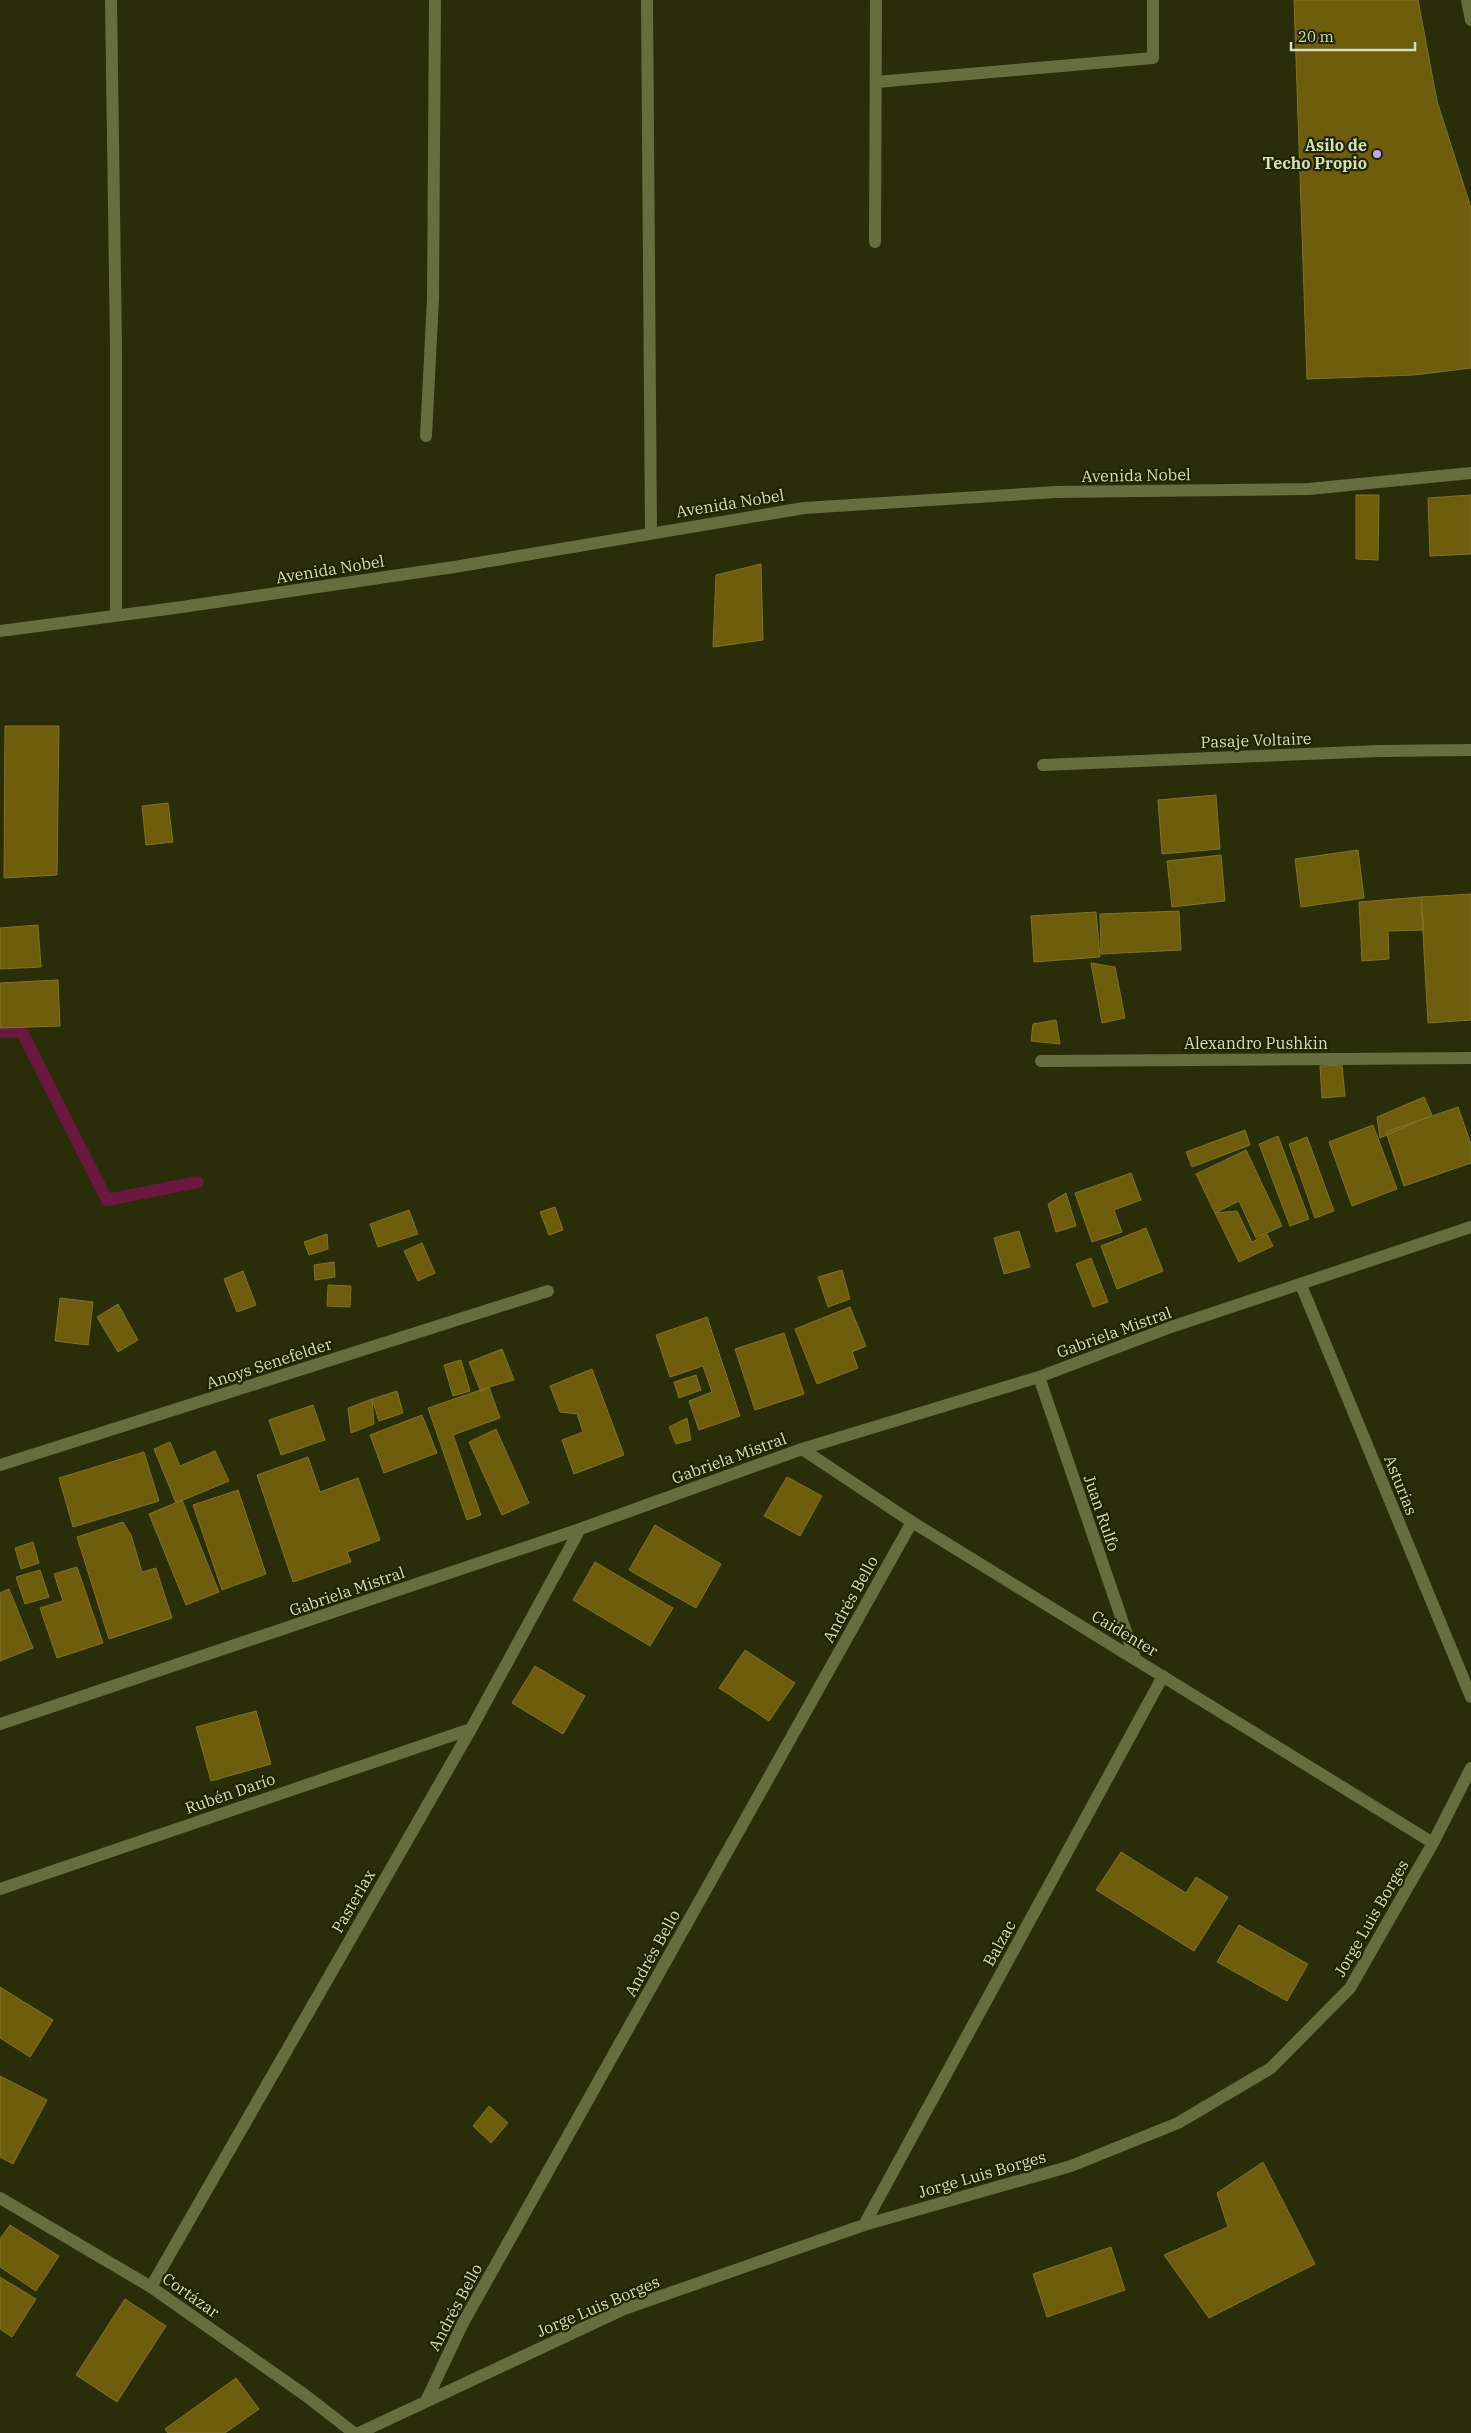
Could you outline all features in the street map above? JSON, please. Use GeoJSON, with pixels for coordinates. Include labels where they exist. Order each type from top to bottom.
{"type":"FeatureCollection","features":[{"type":"Feature","properties":{"kind":"street"},"geometry":{"type":"LineString","coordinates":[[111,0],[116,348],[116,615]]}},
{"type":"Feature","properties":{"kind":"street"},"geometry":{"type":"LineString","coordinates":[[426,436],[433,299],[435,0]]}},
{"type":"Feature","properties":{"kind":"street"},"geometry":{"type":"LineString","coordinates":[[647,0],[651,533]]}},
{"type":"Feature","properties":{"kind":"street"},"geometry":{"type":"LineString","coordinates":[[875,242],[876,0]]}},
{"type":"Feature","properties":{"kind":"street"},"geometry":{"type":"LineString","coordinates":[[876,82],[1153,58],[1153,0]]}},
{"type":"Feature","properties":{"kind":"street"},"geometry":{"type":"LineString","coordinates":[[1466,0],[1471,20]]}},
{"type":"Feature","properties":{"kind":"street","name":"Avenida Nobel"},"geometry":{"type":"LineString","coordinates":[[0,630],[444,568],[804,508],[1056,492],[1309,489],[1471,473]]}},
{"type":"Feature","properties":{"kind":"street","name":"Pasaje Voltaire"},"geometry":{"type":"LineString","coordinates":[[1043,765],[1380,751],[1471,750]]}},
{"type":"Feature","properties":{"kind":"street","name":"Alexandro Pushkin"},"geometry":{"type":"LineString","coordinates":[[1040,1061],[1471,1058]]}},
{"type":"Feature","properties":{"kind":"street","name":"Gabriela Mistral"},"geometry":{"type":"LineString","coordinates":[[0,1724],[580,1529],[802,1449],[1039,1377],[1172,1327],[1471,1227]]}},
{"type":"Feature","properties":{"kind":"street","name":"Asturias"},"geometry":{"type":"LineString","coordinates":[[1302,1285],[1471,1697]]}},
{"type":"Feature","properties":{"kind":"street","name":"Anoys Senefelder"},"geometry":{"type":"LineString","coordinates":[[0,1465],[548,1291]]}},
{"type":"Feature","properties":{"kind":"street","name":"Juan Rulfo"},"geometry":{"type":"LineString","coordinates":[[1039,1377],[1135,1658]]}},
{"type":"Feature","properties":{"kind":"street","name":"Caidenter"},"geometry":{"type":"LineString","coordinates":[[802,1449],[912,1522],[1433,1843]]}},
{"type":"Feature","properties":{"kind":"street","name":"Andrés Bello"},"geometry":{"type":"LineString","coordinates":[[426,2402],[463,2323],[912,1522]]}},
{"type":"Feature","properties":{"kind":"street","name":"Pasterlax"},"geometry":{"type":"LineString","coordinates":[[151,2287],[471,1729],[580,1529]]}},
{"type":"Feature","properties":{"kind":"street","name":"Balzac"},"geometry":{"type":"LineString","coordinates":[[864,2225],[1163,1676]]}},
{"type":"Feature","properties":{"kind":"street","name":"Rubén Darío"},"geometry":{"type":"LineString","coordinates":[[0,1889],[471,1729]]}},
{"type":"Feature","properties":{"kind":"street","name":"Jorge Luis Borges"},"geometry":{"type":"LineString","coordinates":[[359,2433],[624,2309],[864,2225],[1071,2166],[1178,2123],[1271,2068],[1350,1988],[1433,1843],[1471,1768]]}},
{"type":"Feature","properties":{"kind":"street","name":"Cortázar"},"geometry":{"type":"LineString","coordinates":[[0,2198],[151,2287],[305,2395],[354,2433]]}},
{"type":"Feature","properties":{"kind":"building","name":"Asilo de Techo Propio"},"geometry":{"type":"Polygon","coordinates":[[[1294,0],[1418,0],[1437,101],[1471,208],[1471,368],[1414,375],[1307,379],[1294,0]]]}},
{"type":"Feature","properties":{"kind":"building"},"geometry":{"type":"Polygon","coordinates":[[[1356,495],[1379,495],[1378,560],[1356,559],[1356,495]]]}},
{"type":"Feature","properties":{"kind":"building"},"geometry":{"type":"Polygon","coordinates":[[[1471,495],[1471,554],[1430,556],[1428,498],[1471,495]]]}},
{"type":"Feature","properties":{"kind":"building"},"geometry":{"type":"Polygon","coordinates":[[[761,564],[763,640],[713,647],[716,575],[761,564]]]}},
{"type":"Feature","properties":{"kind":"building"},"geometry":{"type":"Polygon","coordinates":[[[5,726],[59,726],[57,875],[4,878],[5,726]]]}},
{"type":"Feature","properties":{"kind":"building"},"geometry":{"type":"Polygon","coordinates":[[[1216,795],[1220,849],[1162,854],[1158,800],[1216,795]]]}},
{"type":"Feature","properties":{"kind":"building"},"geometry":{"type":"Polygon","coordinates":[[[168,803],[173,842],[146,845],[142,806],[168,803]]]}},
{"type":"Feature","properties":{"kind":"building"},"geometry":{"type":"Polygon","coordinates":[[[1358,850],[1364,898],[1301,907],[1295,859],[1358,850]]]}},
{"type":"Feature","properties":{"kind":"building"},"geometry":{"type":"Polygon","coordinates":[[[1221,855],[1225,901],[1172,907],[1167,861],[1221,855]]]}},
{"type":"Feature","properties":{"kind":"building"},"geometry":{"type":"Polygon","coordinates":[[[1471,894],[1471,1020],[1428,1023],[1421,897],[1471,894]]]}},
{"type":"Feature","properties":{"kind":"building"},"geometry":{"type":"Polygon","coordinates":[[[1421,897],[1424,930],[1388,931],[1389,959],[1362,961],[1359,902],[1421,897]]]}},
{"type":"Feature","properties":{"kind":"building"},"geometry":{"type":"Polygon","coordinates":[[[1179,911],[1181,950],[1101,954],[1100,914],[1179,911]]]}},
{"type":"Feature","properties":{"kind":"building"},"geometry":{"type":"Polygon","coordinates":[[[1096,912],[1100,957],[1034,962],[1031,916],[1096,912]]]}},
{"type":"Feature","properties":{"kind":"building"},"geometry":{"type":"Polygon","coordinates":[[[38,925],[41,967],[0,969],[0,928],[38,925]]]}},
{"type":"Feature","properties":{"kind":"building"},"geometry":{"type":"Polygon","coordinates":[[[1091,963],[1115,967],[1125,1018],[1102,1023],[1091,963]]]}},
{"type":"Feature","properties":{"kind":"building"},"geometry":{"type":"Polygon","coordinates":[[[58,980],[60,1026],[0,1028],[0,983],[58,980]]]}},
{"type":"Feature","properties":{"kind":"building"},"geometry":{"type":"Polygon","coordinates":[[[1056,1020],[1060,1044],[1031,1041],[1033,1024],[1056,1020]]]}},
{"type":"Feature","properties":{"kind":"building"},"geometry":{"type":"Polygon","coordinates":[[[1342,1065],[1345,1096],[1322,1098],[1320,1066],[1342,1065]]]}},
{"type":"Feature","properties":{"kind":"building"},"geometry":{"type":"Polygon","coordinates":[[[1424,1097],[1432,1115],[1380,1138],[1377,1117],[1424,1097]]]}},
{"type":"Feature","properties":{"kind":"building"},"geometry":{"type":"Polygon","coordinates":[[[1458,1107],[1471,1144],[1471,1163],[1404,1186],[1386,1132],[1458,1107]]]}},
{"type":"Feature","properties":{"kind":"building"},"geometry":{"type":"Polygon","coordinates":[[[1373,1125],[1397,1189],[1352,1206],[1329,1142],[1373,1125]]]}},
{"type":"Feature","properties":{"kind":"building"},"geometry":{"type":"Polygon","coordinates":[[[1245,1130],[1250,1145],[1192,1167],[1186,1152],[1245,1130]]]}},
{"type":"Feature","properties":{"kind":"building"},"geometry":{"type":"Polygon","coordinates":[[[1278,1136],[1309,1219],[1290,1226],[1259,1144],[1278,1136]]]}},
{"type":"Feature","properties":{"kind":"building"},"geometry":{"type":"Polygon","coordinates":[[[1307,1137],[1334,1211],[1315,1218],[1289,1144],[1307,1137]]]}},
{"type":"Feature","properties":{"kind":"building"},"geometry":{"type":"Polygon","coordinates":[[[1246,1150],[1282,1226],[1256,1238],[1239,1201],[1215,1213],[1196,1174],[1246,1150]]]}},
{"type":"Feature","properties":{"kind":"building"},"geometry":{"type":"Polygon","coordinates":[[[1131,1173],[1141,1200],[1114,1210],[1122,1232],[1092,1242],[1075,1193],[1131,1173]]]}},
{"type":"Feature","properties":{"kind":"building"},"geometry":{"type":"Polygon","coordinates":[[[1066,1193],[1076,1226],[1056,1232],[1048,1204],[1066,1193]]]}},
{"type":"Feature","properties":{"kind":"building"},"geometry":{"type":"Polygon","coordinates":[[[555,1207],[563,1230],[549,1235],[540,1212],[555,1207]]]}},
{"type":"Feature","properties":{"kind":"building"},"geometry":{"type":"Polygon","coordinates":[[[409,1210],[418,1234],[378,1247],[370,1224],[409,1210]]]}},
{"type":"Feature","properties":{"kind":"building"},"geometry":{"type":"Polygon","coordinates":[[[1237,1211],[1252,1242],[1267,1234],[1273,1246],[1239,1262],[1215,1213],[1237,1211]]]}},
{"type":"Feature","properties":{"kind":"building"},"geometry":{"type":"Polygon","coordinates":[[[1146,1228],[1163,1271],[1117,1289],[1101,1246],[1146,1228]]]}},
{"type":"Feature","properties":{"kind":"building"},"geometry":{"type":"Polygon","coordinates":[[[1019,1231],[1030,1267],[1004,1274],[994,1238],[1019,1231]]]}},
{"type":"Feature","properties":{"kind":"building"},"geometry":{"type":"Polygon","coordinates":[[[327,1234],[328,1249],[309,1255],[304,1242],[327,1234]]]}},
{"type":"Feature","properties":{"kind":"building"},"geometry":{"type":"Polygon","coordinates":[[[422,1243],[435,1273],[418,1281],[404,1251],[422,1243]]]}},
{"type":"Feature","properties":{"kind":"building"},"geometry":{"type":"Polygon","coordinates":[[[1091,1258],[1108,1302],[1093,1307],[1076,1264],[1091,1258]]]}},
{"type":"Feature","properties":{"kind":"building"},"geometry":{"type":"Polygon","coordinates":[[[334,1262],[335,1277],[315,1280],[314,1265],[334,1262]]]}},
{"type":"Feature","properties":{"kind":"building"},"geometry":{"type":"Polygon","coordinates":[[[842,1270],[850,1299],[828,1307],[818,1277],[842,1270]]]}},
{"type":"Feature","properties":{"kind":"building"},"geometry":{"type":"Polygon","coordinates":[[[243,1271],[256,1305],[237,1312],[224,1279],[243,1271]]]}},
{"type":"Feature","properties":{"kind":"building"},"geometry":{"type":"Polygon","coordinates":[[[328,1285],[351,1286],[350,1307],[327,1306],[328,1285]]]}},
{"type":"Feature","properties":{"kind":"building"},"geometry":{"type":"Polygon","coordinates":[[[60,1298],[93,1302],[88,1345],[55,1341],[60,1298]]]}},
{"type":"Feature","properties":{"kind":"building"},"geometry":{"type":"Polygon","coordinates":[[[118,1304],[138,1340],[118,1352],[97,1317],[118,1304]]]}},
{"type":"Feature","properties":{"kind":"building"},"geometry":{"type":"Polygon","coordinates":[[[850,1307],[866,1346],[852,1352],[858,1368],[817,1384],[795,1329],[850,1307]]]}},
{"type":"Feature","properties":{"kind":"building"},"geometry":{"type":"Polygon","coordinates":[[[707,1317],[740,1416],[699,1430],[689,1401],[712,1392],[703,1366],[670,1377],[656,1335],[707,1317]]]}},
{"type":"Feature","properties":{"kind":"building"},"geometry":{"type":"Polygon","coordinates":[[[784,1333],[804,1394],[755,1410],[735,1349],[784,1333]]]}},
{"type":"Feature","properties":{"kind":"building"},"geometry":{"type":"Polygon","coordinates":[[[502,1349],[514,1380],[489,1387],[481,1392],[469,1362],[502,1349]]]}},
{"type":"Feature","properties":{"kind":"building"},"geometry":{"type":"Polygon","coordinates":[[[461,1360],[470,1391],[453,1396],[444,1365],[461,1360]]]}},
{"type":"Feature","properties":{"kind":"building"},"geometry":{"type":"Polygon","coordinates":[[[592,1369],[624,1455],[574,1474],[562,1440],[583,1432],[577,1414],[560,1412],[550,1386],[592,1369]]]}},
{"type":"Feature","properties":{"kind":"building"},"geometry":{"type":"Polygon","coordinates":[[[696,1375],[701,1390],[679,1398],[674,1382],[696,1375]]]}},
{"type":"Feature","properties":{"kind":"building"},"geometry":{"type":"Polygon","coordinates":[[[489,1387],[500,1418],[453,1435],[481,1515],[467,1520],[428,1408],[489,1387]]]}},
{"type":"Feature","properties":{"kind":"building"},"geometry":{"type":"Polygon","coordinates":[[[397,1391],[403,1413],[379,1421],[372,1399],[397,1391]]]}},
{"type":"Feature","properties":{"kind":"building"},"geometry":{"type":"Polygon","coordinates":[[[372,1399],[374,1424],[351,1433],[348,1408],[372,1399]]]}},
{"type":"Feature","properties":{"kind":"building"},"geometry":{"type":"Polygon","coordinates":[[[313,1405],[325,1440],[281,1455],[269,1420],[313,1405]]]}},
{"type":"Feature","properties":{"kind":"building"},"geometry":{"type":"Polygon","coordinates":[[[422,1415],[437,1453],[384,1473],[370,1435],[422,1415]]]}},
{"type":"Feature","properties":{"kind":"building"},"geometry":{"type":"Polygon","coordinates":[[[687,1418],[691,1440],[676,1444],[669,1427],[687,1418]]]}},
{"type":"Feature","properties":{"kind":"building"},"geometry":{"type":"Polygon","coordinates":[[[496,1429],[529,1503],[502,1515],[469,1442],[496,1429]]]}},
{"type":"Feature","properties":{"kind":"building"},"geometry":{"type":"Polygon","coordinates":[[[170,1442],[180,1466],[215,1451],[229,1481],[176,1503],[154,1449],[170,1442]]]}},
{"type":"Feature","properties":{"kind":"building"},"geometry":{"type":"Polygon","coordinates":[[[144,1452],[159,1501],[73,1527],[59,1478],[144,1452]]]}},
{"type":"Feature","properties":{"kind":"building"},"geometry":{"type":"Polygon","coordinates":[[[308,1457],[320,1492],[358,1478],[380,1540],[347,1552],[351,1562],[293,1582],[257,1475],[308,1457]]]}},
{"type":"Feature","properties":{"kind":"building"},"geometry":{"type":"Polygon","coordinates":[[[787,1477],[822,1496],[800,1536],[764,1516],[787,1477]]]}},
{"type":"Feature","properties":{"kind":"building"},"geometry":{"type":"Polygon","coordinates":[[[238,1490],[266,1574],[222,1590],[193,1505],[238,1490]]]}},
{"type":"Feature","properties":{"kind":"building"},"geometry":{"type":"Polygon","coordinates":[[[182,1500],[219,1592],[186,1605],[149,1514],[182,1500]]]}},
{"type":"Feature","properties":{"kind":"building"},"geometry":{"type":"Polygon","coordinates":[[[123,1522],[131,1535],[142,1572],[156,1568],[172,1618],[109,1639],[77,1537],[123,1522]]]}},
{"type":"Feature","properties":{"kind":"building"},"geometry":{"type":"Polygon","coordinates":[[[655,1525],[721,1564],[696,1608],[629,1570],[655,1525]]]}},
{"type":"Feature","properties":{"kind":"building"},"geometry":{"type":"Polygon","coordinates":[[[33,1542],[39,1563],[21,1569],[15,1548],[33,1542]]]}},
{"type":"Feature","properties":{"kind":"building"},"geometry":{"type":"Polygon","coordinates":[[[595,1562],[673,1608],[650,1646],[573,1600],[595,1562]]]}},
{"type":"Feature","properties":{"kind":"building"},"geometry":{"type":"Polygon","coordinates":[[[77,1567],[103,1643],[57,1658],[40,1608],[63,1601],[54,1574],[77,1567]]]}},
{"type":"Feature","properties":{"kind":"building"},"geometry":{"type":"Polygon","coordinates":[[[40,1570],[49,1597],[25,1604],[16,1577],[40,1570]]]}},
{"type":"Feature","properties":{"kind":"building"},"geometry":{"type":"Polygon","coordinates":[[[9,1589],[33,1648],[0,1661],[0,1593],[9,1589]]]}},
{"type":"Feature","properties":{"kind":"building"},"geometry":{"type":"Polygon","coordinates":[[[745,1650],[795,1683],[769,1721],[719,1688],[745,1650]]]}},
{"type":"Feature","properties":{"kind":"building"},"geometry":{"type":"Polygon","coordinates":[[[535,1666],[585,1696],[563,1734],[512,1703],[535,1666]]]}},
{"type":"Feature","properties":{"kind":"building"},"geometry":{"type":"Polygon","coordinates":[[[256,1711],[271,1764],[211,1781],[196,1727],[256,1711]]]}},
{"type":"Feature","properties":{"kind":"building"},"geometry":{"type":"Polygon","coordinates":[[[1121,1852],[1186,1893],[1196,1877],[1228,1897],[1194,1951],[1096,1890],[1121,1852]]]}},
{"type":"Feature","properties":{"kind":"building"},"geometry":{"type":"Polygon","coordinates":[[[1239,1925],[1308,1964],[1287,2001],[1217,1962],[1239,1925]]]}},
{"type":"Feature","properties":{"kind":"building"},"geometry":{"type":"Polygon","coordinates":[[[0,1987],[53,2020],[30,2057],[0,2038],[0,1987]]]}},
{"type":"Feature","properties":{"kind":"building"},"geometry":{"type":"Polygon","coordinates":[[[0,2076],[47,2100],[13,2164],[0,2157],[0,2076]]]}},
{"type":"Feature","properties":{"kind":"building"},"geometry":{"type":"Polygon","coordinates":[[[489,2106],[508,2123],[491,2143],[473,2126],[489,2106]]]}},
{"type":"Feature","properties":{"kind":"building"},"geometry":{"type":"Polygon","coordinates":[[[1263,2162],[1315,2264],[1209,2318],[1164,2255],[1228,2227],[1217,2193],[1263,2162]]]}},
{"type":"Feature","properties":{"kind":"building"},"geometry":{"type":"Polygon","coordinates":[[[10,2225],[59,2256],[36,2291],[0,2267],[0,2239],[10,2225]]]}},
{"type":"Feature","properties":{"kind":"building"},"geometry":{"type":"Polygon","coordinates":[[[1111,2247],[1125,2290],[1047,2317],[1033,2274],[1111,2247]]]}},
{"type":"Feature","properties":{"kind":"building"},"geometry":{"type":"Polygon","coordinates":[[[0,2277],[36,2299],[12,2337],[0,2329],[0,2277]]]}},
{"type":"Feature","properties":{"kind":"building"},"geometry":{"type":"Polygon","coordinates":[[[125,2299],[166,2326],[117,2402],[76,2375],[125,2299]]]}},
{"type":"Feature","properties":{"kind":"building"},"geometry":{"type":"Polygon","coordinates":[[[236,2378],[259,2409],[225,2433],[168,2433],[165,2429],[236,2378]]]}},
{"type":"Feature","properties":{"kind":"waterway"},"geometry":{"type":"LineString","coordinates":[[0,1032],[22,1032],[107,1200],[198,1182]]}},
{"type":"Feature","properties":{"kind":"place","name":"Asilo de Techo Propio"},"geometry":{"type":"Point","coordinates":[1377,154]}}]}
